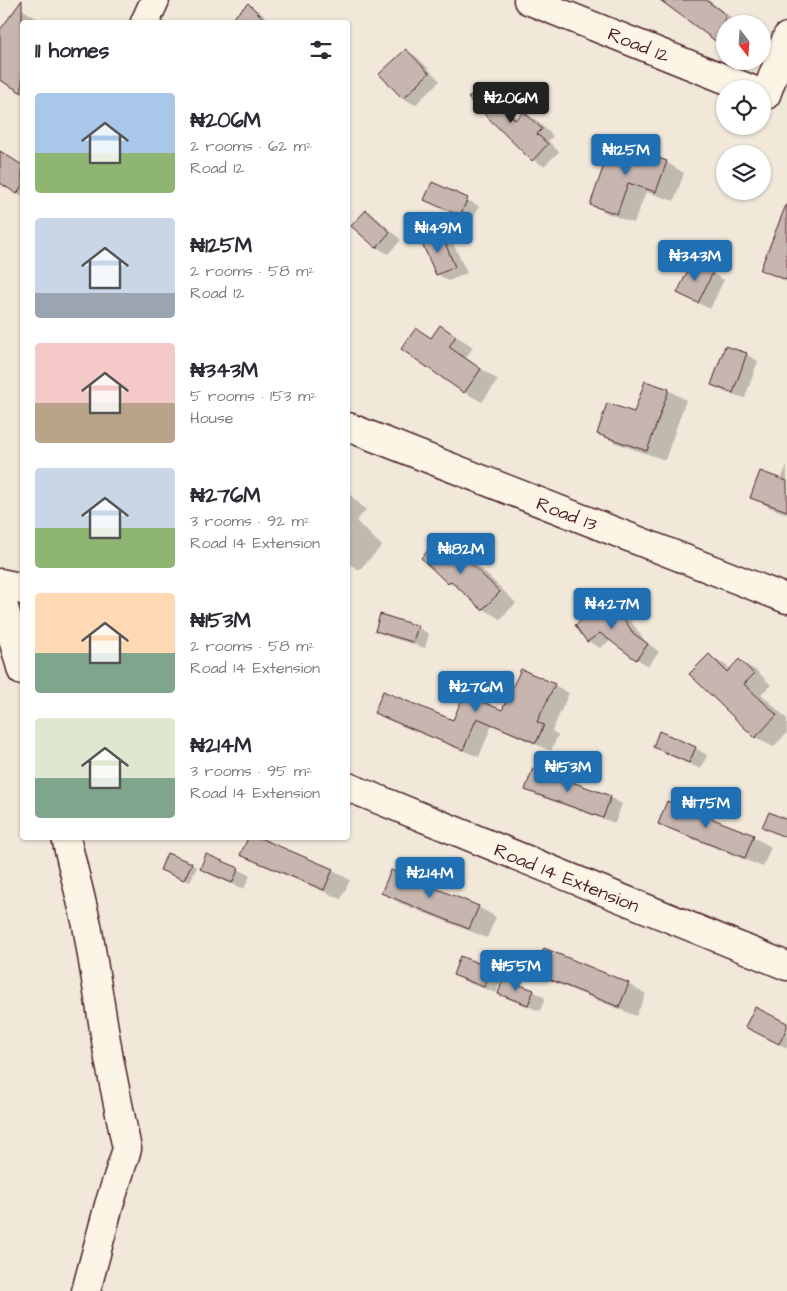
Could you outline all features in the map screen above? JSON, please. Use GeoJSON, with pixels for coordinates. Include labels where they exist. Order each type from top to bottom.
{"type":"FeatureCollection","features":[{"type":"Feature","properties":{"kind":"street"},"geometry":{"type":"LineString","coordinates":[[146,20],[155,0]]}},
{"type":"Feature","properties":{"kind":"street","name":"Road 12"},"geometry":{"type":"LineString","coordinates":[[528,0],[726,80]]}},
{"type":"Feature","properties":{"kind":"street"},"geometry":{"type":"LineString","coordinates":[[771,82],[787,37]]}},
{"type":"Feature","properties":{"kind":"street","name":"Road 13"},"geometry":{"type":"LineString","coordinates":[[350,428],[787,599]]}},
{"type":"Feature","properties":{"kind":"street"},"geometry":{"type":"LineString","coordinates":[[0,583],[20,587]]}},
{"type":"Feature","properties":{"kind":"street"},"geometry":{"type":"LineString","coordinates":[[0,592],[20,664]]}},
{"type":"Feature","properties":{"kind":"street","name":"Road 14 Extension"},"geometry":{"type":"LineString","coordinates":[[350,788],[787,966]]}},
{"type":"Feature","properties":{"kind":"street"},"geometry":{"type":"LineString","coordinates":[[66,840],[87,925],[109,1059],[127,1149],[108,1205],[86,1291]]}},
{"type":"Feature","properties":{"kind":"building"},"geometry":{"type":"Polygon","coordinates":[[[22,0],[22,20],[20,20],[20,92],[0,80],[0,30],[22,0]]]}},
{"type":"Feature","properties":{"kind":"building"},"geometry":{"type":"Polygon","coordinates":[[[660,0],[706,0],[725,14],[716,15],[716,41],[660,0]]]}},
{"type":"Feature","properties":{"kind":"building"},"geometry":{"type":"Polygon","coordinates":[[[248,3],[265,20],[231,20],[248,3]]]}},
{"type":"Feature","properties":{"kind":"building"},"geometry":{"type":"Polygon","coordinates":[[[406,49],[429,73],[403,99],[379,74],[406,49]]]}},
{"type":"Feature","properties":{"kind":"building"},"geometry":{"type":"Polygon","coordinates":[[[481,86],[515,120],[524,112],[542,129],[537,134],[548,144],[532,161],[468,98],[481,86]]]}},
{"type":"Feature","properties":{"kind":"building"},"geometry":{"type":"Polygon","coordinates":[[[612,142],[667,161],[656,192],[628,183],[617,214],[590,205],[612,142]]]}},
{"type":"Feature","properties":{"kind":"building"},"geometry":{"type":"Polygon","coordinates":[[[0,151],[20,164],[20,189],[17,194],[0,183],[0,151]]]}},
{"type":"Feature","properties":{"kind":"building"},"geometry":{"type":"Polygon","coordinates":[[[432,182],[468,198],[460,216],[424,200],[432,182]]]}},
{"type":"Feature","properties":{"kind":"building"},"geometry":{"type":"Polygon","coordinates":[[[787,205],[787,280],[760,270],[787,205]]]}},
{"type":"Feature","properties":{"kind":"building"},"geometry":{"type":"Polygon","coordinates":[[[366,210],[390,232],[376,248],[351,226],[366,210]]]}},
{"type":"Feature","properties":{"kind":"building"},"geometry":{"type":"Polygon","coordinates":[[[441,233],[455,267],[436,275],[421,241],[441,233]]]}},
{"type":"Feature","properties":{"kind":"building"},"geometry":{"type":"Polygon","coordinates":[[[692,262],[713,272],[698,303],[677,293],[692,262]]]}},
{"type":"Feature","properties":{"kind":"building"},"geometry":{"type":"Polygon","coordinates":[[[440,325],[456,336],[449,347],[481,369],[464,393],[401,349],[416,328],[431,338],[440,325]]]}},
{"type":"Feature","properties":{"kind":"building"},"geometry":{"type":"Polygon","coordinates":[[[725,346],[747,353],[733,393],[711,385],[725,346]]]}},
{"type":"Feature","properties":{"kind":"building"},"geometry":{"type":"Polygon","coordinates":[[[645,381],[669,389],[647,451],[597,434],[607,403],[634,412],[645,381]]]}},
{"type":"Feature","properties":{"kind":"building"},"geometry":{"type":"Polygon","coordinates":[[[760,471],[787,481],[787,511],[750,498],[760,471]]]}},
{"type":"Feature","properties":{"kind":"building"},"geometry":{"type":"Polygon","coordinates":[[[438,540],[453,556],[458,551],[500,592],[482,610],[451,581],[448,584],[421,558],[438,540]]]}},
{"type":"Feature","properties":{"kind":"building"},"geometry":{"type":"Polygon","coordinates":[[[611,600],[633,633],[648,644],[636,660],[600,633],[587,642],[575,625],[611,600]]]}},
{"type":"Feature","properties":{"kind":"building"},"geometry":{"type":"Polygon","coordinates":[[[380,614],[418,626],[413,642],[375,631],[380,614]]]}},
{"type":"Feature","properties":{"kind":"building"},"geometry":{"type":"Polygon","coordinates":[[[709,654],[727,672],[739,659],[754,674],[744,684],[777,715],[755,738],[689,674],[709,654]]]}},
{"type":"Feature","properties":{"kind":"building"},"geometry":{"type":"Polygon","coordinates":[[[521,669],[555,684],[537,722],[544,725],[536,743],[477,718],[463,750],[374,713],[383,691],[453,720],[464,694],[502,710],[521,669]]]}},
{"type":"Feature","properties":{"kind":"building"},"geometry":{"type":"Polygon","coordinates":[[[659,731],[696,747],[689,763],[653,747],[659,731]]]}},
{"type":"Feature","properties":{"kind":"building"},"geometry":{"type":"Polygon","coordinates":[[[533,768],[611,796],[603,818],[525,790],[533,768]]]}},
{"type":"Feature","properties":{"kind":"building"},"geometry":{"type":"Polygon","coordinates":[[[667,801],[754,835],[745,858],[658,824],[667,801]]]}},
{"type":"Feature","properties":{"kind":"building"},"geometry":{"type":"Polygon","coordinates":[[[769,812],[787,820],[787,838],[762,827],[769,812]]]}},
{"type":"Feature","properties":{"kind":"building"},"geometry":{"type":"Polygon","coordinates":[[[247,840],[265,840],[333,869],[324,890],[240,855],[247,840]]]}},
{"type":"Feature","properties":{"kind":"building"},"geometry":{"type":"Polygon","coordinates":[[[167,853],[192,863],[184,880],[160,870],[167,853]]]}},
{"type":"Feature","properties":{"kind":"building"},"geometry":{"type":"Polygon","coordinates":[[[206,854],[239,868],[232,883],[200,869],[206,854]]]}},
{"type":"Feature","properties":{"kind":"building"},"geometry":{"type":"Polygon","coordinates":[[[391,870],[479,906],[469,929],[381,893],[391,870]]]}},
{"type":"Feature","properties":{"kind":"building"},"geometry":{"type":"Polygon","coordinates":[[[544,948],[629,983],[619,1007],[534,973],[544,948]]]}},
{"type":"Feature","properties":{"kind":"building"},"geometry":{"type":"Polygon","coordinates":[[[460,956],[491,968],[484,987],[453,975],[460,956]]]}},
{"type":"Feature","properties":{"kind":"building"},"geometry":{"type":"Polygon","coordinates":[[[503,979],[534,990],[528,1005],[498,994],[503,979]]]}},
{"type":"Feature","properties":{"kind":"building"},"geometry":{"type":"Polygon","coordinates":[[[755,1007],[787,1023],[787,1028],[779,1044],[745,1027],[755,1007]]]}}]}
